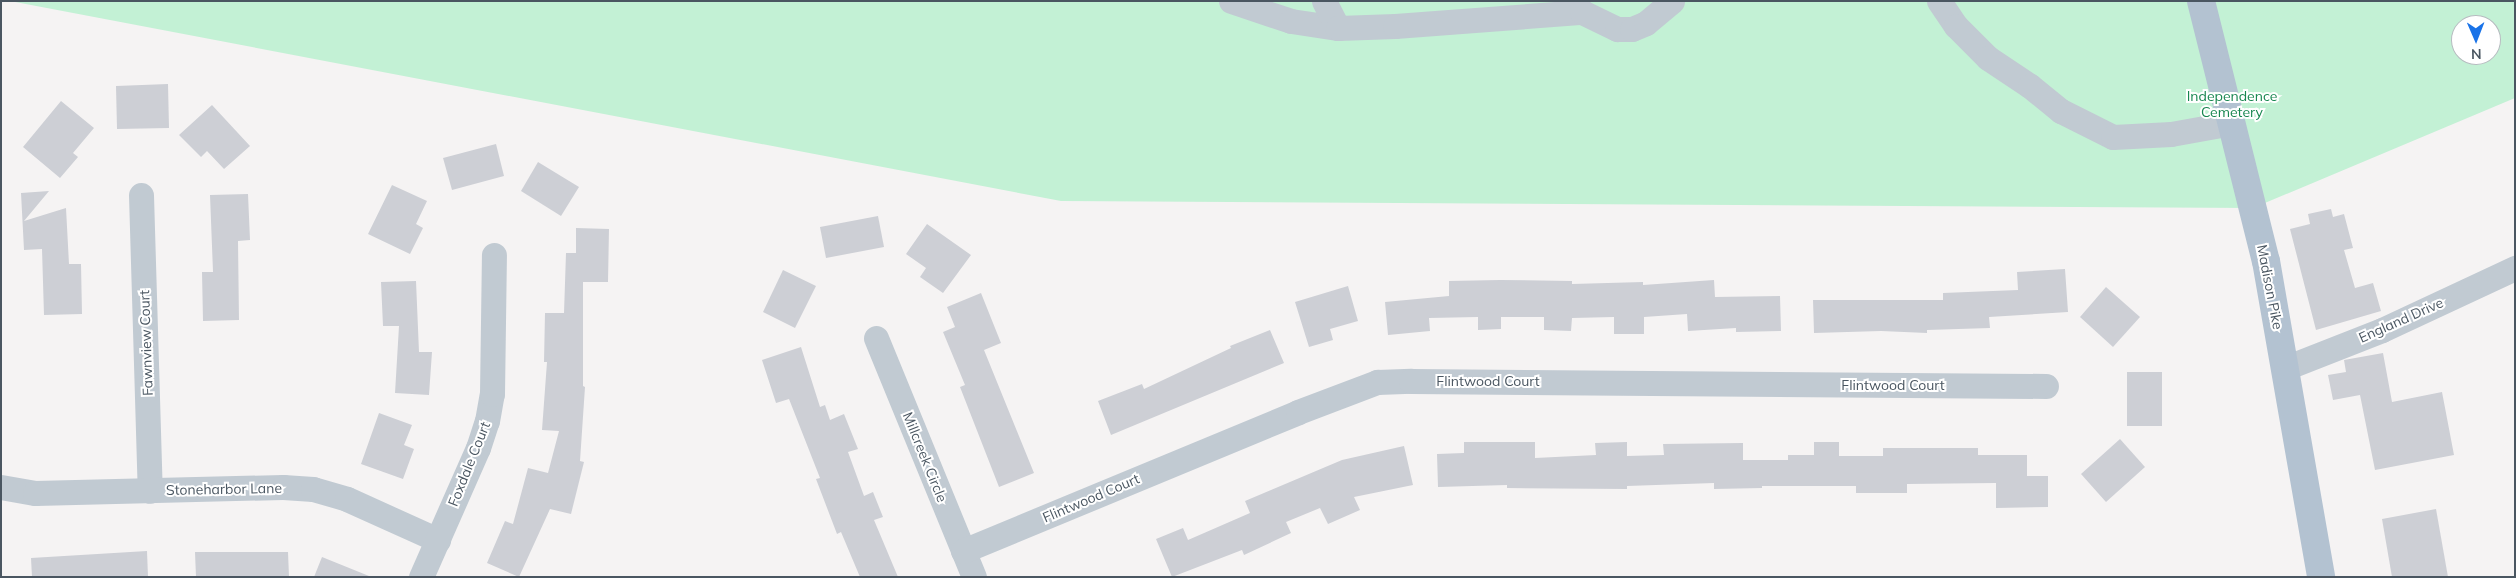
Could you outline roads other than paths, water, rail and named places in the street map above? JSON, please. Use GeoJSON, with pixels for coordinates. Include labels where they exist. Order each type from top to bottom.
{"type":"FeatureCollection","features":[{"type":"Feature","properties":{"kind":"main road","name":"Madison Pike"},"geometry":{"type":"LineString","coordinates":[[2201,1],[2266,261],[2321,577]]}},
{"type":"Feature","properties":{"kind":"street"},"geometry":{"type":"LineString","coordinates":[[1231,1],[1291,21],[1338,28],[1395,26],[1586,7],[1617,29],[1632,29],[1646,23],[1672,1]]}},
{"type":"Feature","properties":{"kind":"street"},"geometry":{"type":"LineString","coordinates":[[1324,1],[1338,28]]}},
{"type":"Feature","properties":{"kind":"street"},"geometry":{"type":"LineString","coordinates":[[1939,1],[1956,26],[1988,58],[2030,86],[2061,111],[2113,137],[2172,134],[2232,123]]}},
{"type":"Feature","properties":{"kind":"street","name":"Fawnview Court"},"geometry":{"type":"LineString","coordinates":[[141,195],[150,491]]}},
{"type":"Feature","properties":{"kind":"street","name":"Foxdale Court"},"geometry":{"type":"LineString","coordinates":[[421,577],[478,448],[487,421],[492,394],[494,255]]}},
{"type":"Feature","properties":{"kind":"street","name":"England Drive"},"geometry":{"type":"LineString","coordinates":[[2285,368],[2382,330],[2515,268]]}},
{"type":"Feature","properties":{"kind":"street","name":"Millcreek Circle"},"geometry":{"type":"LineString","coordinates":[[876,338],[974,577]]}},
{"type":"Feature","properties":{"kind":"street","name":"Flintwood Court"},"geometry":{"type":"LineString","coordinates":[[963,551],[1298,412],[1377,382],[2046,386]]}},
{"type":"Feature","properties":{"kind":"street","name":"Stoneharbor Lane"},"geometry":{"type":"LineString","coordinates":[[1,487],[35,493],[313,489],[347,499],[438,540]]}},
{"type":"Feature","properties":{"kind":"park label","name":"Independence Cemetery"},"geometry":{"type":"Point","coordinates":[2232,104]}}]}
